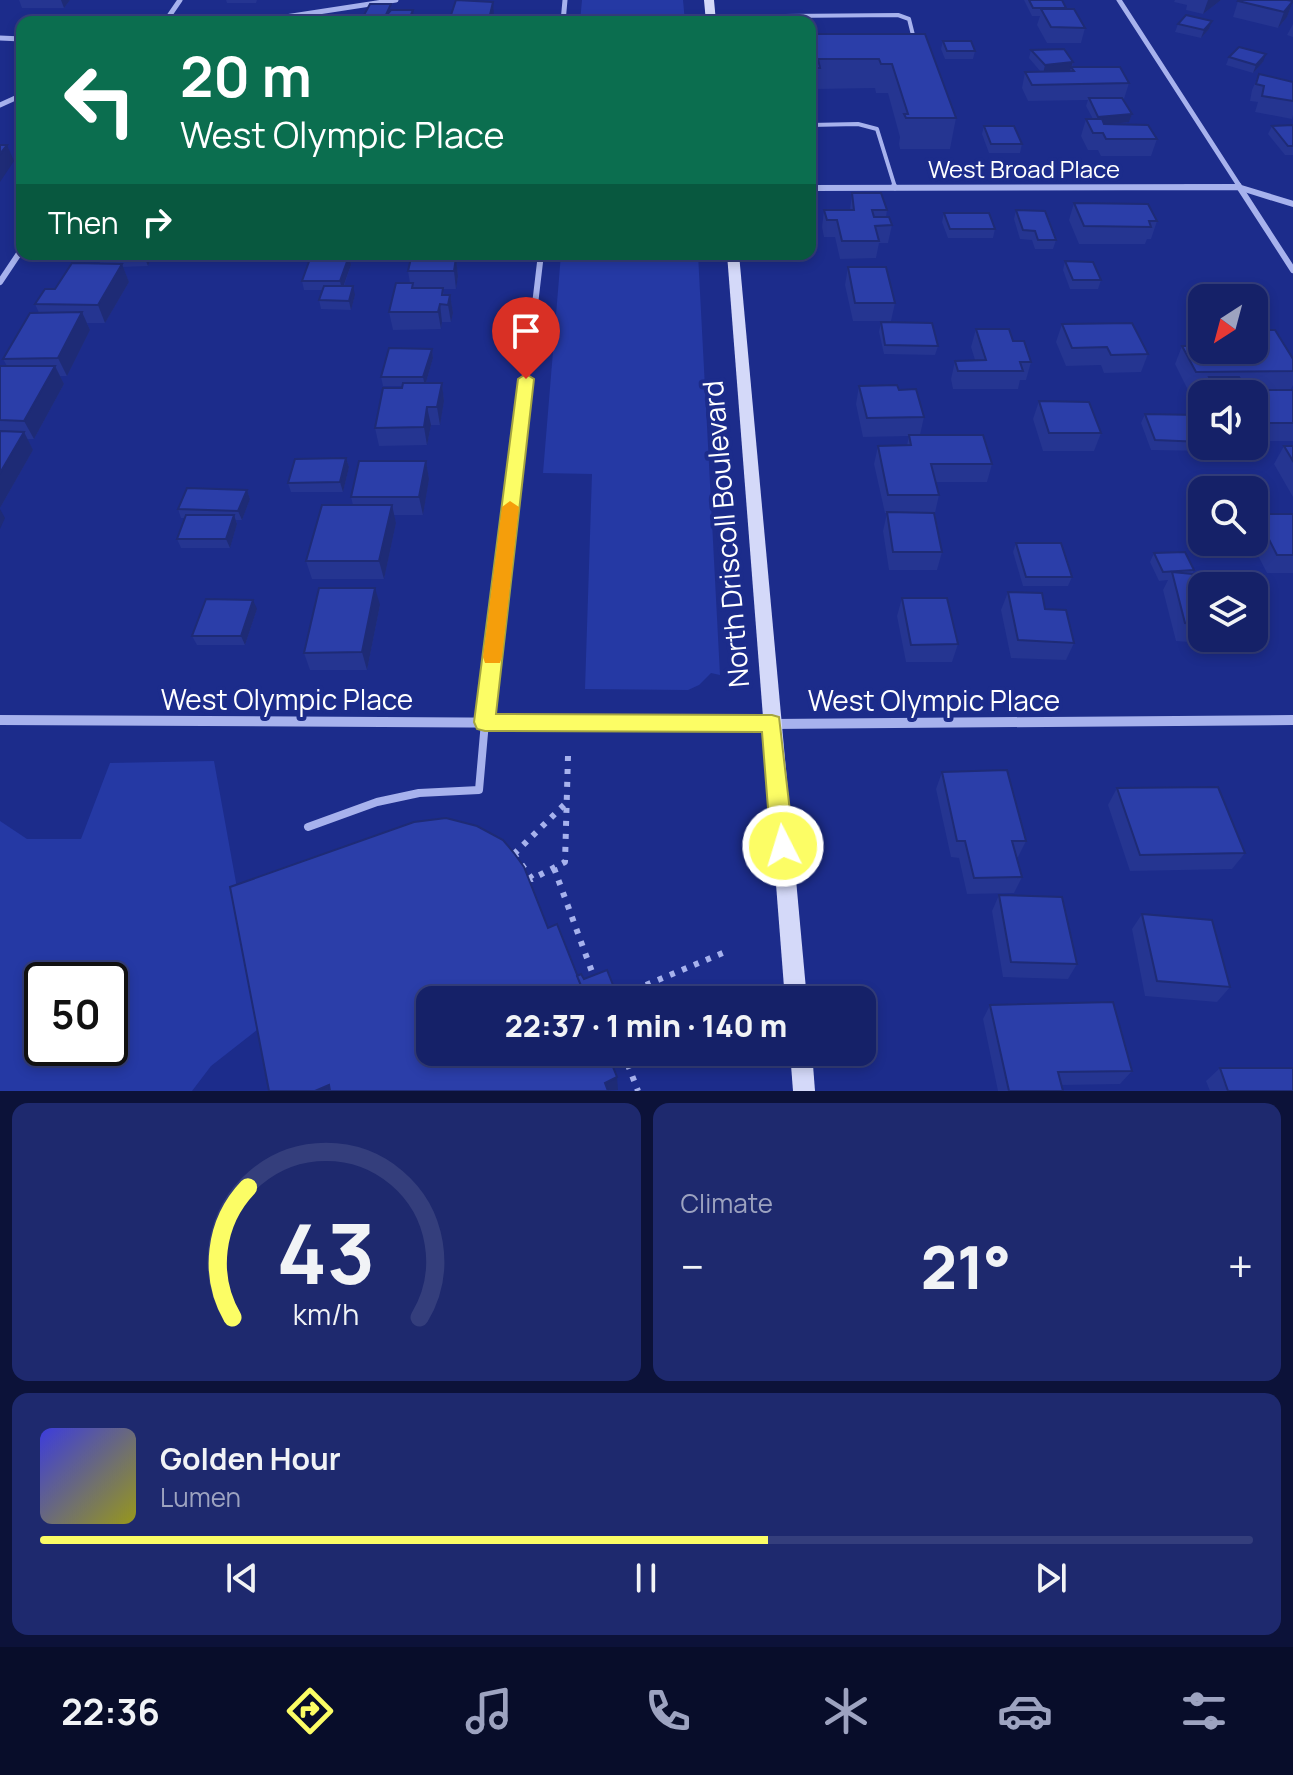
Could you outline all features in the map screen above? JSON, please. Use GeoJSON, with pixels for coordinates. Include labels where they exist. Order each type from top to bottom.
{"type":"FeatureCollection","features":[{"type":"Feature","properties":{"kind":"main road","name":"North Driscoll Boulevard"},"geometry":{"type":"LineString","coordinates":[[733,260],[795,986]]}},
{"type":"Feature","properties":{"kind":"main road"},"geometry":{"type":"LineString","coordinates":[[802,1066],[804,1091]]}},
{"type":"Feature","properties":{"kind":"street"},"geometry":{"type":"LineString","coordinates":[[292,16],[396,0]]}},
{"type":"Feature","properties":{"kind":"street"},"geometry":{"type":"LineString","coordinates":[[1119,0],[1293,270]]}},
{"type":"Feature","properties":{"kind":"street","name":"West Broad Place"},"geometry":{"type":"LineString","coordinates":[[816,188],[1238,187],[1293,204]]}},
{"type":"Feature","properties":{"kind":"street"},"geometry":{"type":"LineString","coordinates":[[0,282],[16,258]]}},
{"type":"Feature","properties":{"kind":"street"},"geometry":{"type":"LineString","coordinates":[[485,722],[540,260]]}},
{"type":"Feature","properties":{"kind":"street","name":"West Olympic Place"},"geometry":{"type":"LineString","coordinates":[[0,720],[772,724],[1293,720]]}},
{"type":"Feature","properties":{"kind":"lane"},"geometry":{"type":"LineString","coordinates":[[785,16],[906,16],[916,44],[910,47]]}},
{"type":"Feature","properties":{"kind":"lane"},"geometry":{"type":"LineString","coordinates":[[816,125],[858,124],[877,129],[895,188]]}},
{"type":"Feature","properties":{"kind":"lane"},"geometry":{"type":"LineString","coordinates":[[308,827],[377,802],[419,793],[479,790],[485,722]]}},
{"type":"Feature","properties":{"kind":"path"},"geometry":{"type":"LineString","coordinates":[[504,845],[532,879],[565,862],[568,756]]}},
{"type":"Feature","properties":{"kind":"path"},"geometry":{"type":"LineString","coordinates":[[514,854],[566,802]]}},
{"type":"Feature","properties":{"kind":"path"},"geometry":{"type":"LineString","coordinates":[[554,868],[597,985]]}},
{"type":"Feature","properties":{"kind":"path"},"geometry":{"type":"LineString","coordinates":[[644,986],[730,950]]}},
{"type":"Feature","properties":{"kind":"path"},"geometry":{"type":"LineString","coordinates":[[628,1066],[638,1091]]}},
{"type":"Feature","properties":{"kind":"shaded area"},"geometry":{"type":"Polygon","coordinates":[[[582,0],[683,0],[684,16],[581,16],[582,0]]]}},
{"type":"Feature","properties":{"kind":"shaded area"},"geometry":{"type":"Polygon","coordinates":[[[561,260],[698,260],[720,675],[711,673],[699,685],[688,690],[585,689],[592,474],[543,473],[561,260]]]}},
{"type":"Feature","properties":{"kind":"shaded area"},"geometry":{"type":"Polygon","coordinates":[[[214,761],[262,1026],[211,1066],[192,1091],[0,1091],[0,821],[27,839],[81,839],[110,763],[214,761]]]}},
{"type":"Feature","properties":{"kind":"building"},"geometry":{"type":"Polygon","coordinates":[[[456,0],[493,2],[490,15],[451,15],[456,0]]]}},
{"type":"Feature","properties":{"kind":"building"},"geometry":{"type":"Polygon","coordinates":[[[1029,0],[1062,0],[1066,8],[1033,8],[1029,0]]]}},
{"type":"Feature","properties":{"kind":"building"},"geometry":{"type":"Polygon","coordinates":[[[1239,0],[1287,0],[1293,1],[1284,12],[1239,0]]]}},
{"type":"Feature","properties":{"kind":"building"},"geometry":{"type":"Polygon","coordinates":[[[370,4],[391,4],[385,16],[364,15],[370,4]]]}},
{"type":"Feature","properties":{"kind":"building"},"geometry":{"type":"Polygon","coordinates":[[[1041,9],[1074,9],[1085,28],[1051,27],[1041,9]]]}},
{"type":"Feature","properties":{"kind":"building"},"geometry":{"type":"Polygon","coordinates":[[[391,10],[413,10],[410,16],[386,16],[391,10]]]}},
{"type":"Feature","properties":{"kind":"building"},"geometry":{"type":"Polygon","coordinates":[[[1186,15],[1212,21],[1204,30],[1178,24],[1186,15]]]}},
{"type":"Feature","properties":{"kind":"building"},"geometry":{"type":"Polygon","coordinates":[[[816,34],[925,34],[956,118],[906,118],[904,114],[908,114],[892,64],[881,64],[879,59],[818,59],[820,68],[816,68],[816,34]]]}},
{"type":"Feature","properties":{"kind":"building"},"geometry":{"type":"Polygon","coordinates":[[[943,41],[971,41],[975,51],[947,51],[943,41]]]}},
{"type":"Feature","properties":{"kind":"building"},"geometry":{"type":"Polygon","coordinates":[[[1239,47],[1266,54],[1256,65],[1229,57],[1239,47]]]}},
{"type":"Feature","properties":{"kind":"building"},"geometry":{"type":"Polygon","coordinates":[[[1064,49],[1073,62],[1045,65],[1031,50],[1064,49]]]}},
{"type":"Feature","properties":{"kind":"building"},"geometry":{"type":"Polygon","coordinates":[[[1071,67],[1120,67],[1129,83],[1032,85],[1025,72],[1074,71],[1071,67]]]}},
{"type":"Feature","properties":{"kind":"building"},"geometry":{"type":"Polygon","coordinates":[[[1259,74],[1293,82],[1293,101],[1262,96],[1264,86],[1256,84],[1259,74]]]}},
{"type":"Feature","properties":{"kind":"building"},"geometry":{"type":"Polygon","coordinates":[[[1089,98],[1122,98],[1132,114],[1098,117],[1089,98]]]}},
{"type":"Feature","properties":{"kind":"building"},"geometry":{"type":"Polygon","coordinates":[[[1086,119],[1102,119],[1104,124],[1148,125],[1157,139],[1106,139],[1103,133],[1093,133],[1086,119]]]}},
{"type":"Feature","properties":{"kind":"building"},"geometry":{"type":"Polygon","coordinates":[[[1293,125],[1293,146],[1288,146],[1272,126],[1293,125]]]}},
{"type":"Feature","properties":{"kind":"building"},"geometry":{"type":"Polygon","coordinates":[[[984,126],[1014,126],[1022,144],[991,144],[984,126]]]}},
{"type":"Feature","properties":{"kind":"building"},"geometry":{"type":"Polygon","coordinates":[[[852,193],[881,193],[887,210],[872,210],[874,217],[889,217],[892,225],[875,226],[879,241],[842,241],[837,220],[827,220],[824,210],[854,210],[852,193]]]}},
{"type":"Feature","properties":{"kind":"building"},"geometry":{"type":"Polygon","coordinates":[[[1074,203],[1148,204],[1157,221],[1149,221],[1151,227],[1084,226],[1074,203]]]}},
{"type":"Feature","properties":{"kind":"building"},"geometry":{"type":"Polygon","coordinates":[[[1016,210],[1045,211],[1056,240],[1038,240],[1035,231],[1023,230],[1016,210]]]}},
{"type":"Feature","properties":{"kind":"building"},"geometry":{"type":"Polygon","coordinates":[[[944,213],[989,213],[995,229],[950,229],[944,213]]]}},
{"type":"Feature","properties":{"kind":"building"},"geometry":{"type":"Polygon","coordinates":[[[310,260],[348,260],[340,281],[302,281],[310,260]]]}},
{"type":"Feature","properties":{"kind":"building"},"geometry":{"type":"Polygon","coordinates":[[[411,260],[456,260],[454,271],[408,271],[411,260]]]}},
{"type":"Feature","properties":{"kind":"building"},"geometry":{"type":"Polygon","coordinates":[[[1065,261],[1093,262],[1101,280],[1073,280],[1065,261]]]}},
{"type":"Feature","properties":{"kind":"building"},"geometry":{"type":"Polygon","coordinates":[[[72,263],[122,264],[98,305],[35,304],[45,289],[55,289],[72,263]]]}},
{"type":"Feature","properties":{"kind":"building"},"geometry":{"type":"Polygon","coordinates":[[[848,267],[886,267],[895,303],[855,303],[848,267]]]}},
{"type":"Feature","properties":{"kind":"building"},"geometry":{"type":"Polygon","coordinates":[[[396,283],[413,283],[412,288],[443,288],[442,295],[450,295],[448,305],[440,304],[438,312],[389,312],[396,283]]]}},
{"type":"Feature","properties":{"kind":"building"},"geometry":{"type":"Polygon","coordinates":[[[1203,283],[1247,284],[1204,284],[1203,283]]]}},
{"type":"Feature","properties":{"kind":"building"},"geometry":{"type":"Polygon","coordinates":[[[324,286],[353,286],[349,301],[319,300],[324,286]]]}},
{"type":"Feature","properties":{"kind":"building"},"geometry":{"type":"Polygon","coordinates":[[[82,312],[58,358],[3,359],[30,313],[82,312]]]}},
{"type":"Feature","properties":{"kind":"building"},"geometry":{"type":"Polygon","coordinates":[[[881,322],[932,323],[938,346],[885,345],[881,322]]]}},
{"type":"Feature","properties":{"kind":"building"},"geometry":{"type":"Polygon","coordinates":[[[1132,323],[1148,354],[1111,355],[1107,347],[1072,348],[1062,324],[1132,323]]]}},
{"type":"Feature","properties":{"kind":"building"},"geometry":{"type":"Polygon","coordinates":[[[976,329],[1009,329],[1013,341],[1024,341],[1031,362],[1020,362],[1023,371],[958,371],[955,361],[986,360],[976,329]]]}},
{"type":"Feature","properties":{"kind":"building"},"geometry":{"type":"Polygon","coordinates":[[[1268,330],[1275,330],[1293,359],[1293,371],[1196,372],[1192,364],[1268,364],[1268,330]]]}},
{"type":"Feature","properties":{"kind":"building"},"geometry":{"type":"Polygon","coordinates":[[[389,348],[432,349],[423,377],[381,377],[389,348]]]}},
{"type":"Feature","properties":{"kind":"building"},"geometry":{"type":"Polygon","coordinates":[[[0,366],[55,366],[24,421],[0,420],[0,366]]]}},
{"type":"Feature","properties":{"kind":"building"},"geometry":{"type":"Polygon","coordinates":[[[1209,377],[1239,377],[1241,380],[1211,380],[1209,377]]]}},
{"type":"Feature","properties":{"kind":"building"},"geometry":{"type":"Polygon","coordinates":[[[403,383],[442,383],[437,407],[427,407],[424,427],[375,428],[383,388],[402,388],[403,383]]]}},
{"type":"Feature","properties":{"kind":"building"},"geometry":{"type":"Polygon","coordinates":[[[897,385],[899,390],[916,389],[924,417],[867,418],[859,386],[897,385]]]}},
{"type":"Feature","properties":{"kind":"building"},"geometry":{"type":"Polygon","coordinates":[[[1268,390],[1293,390],[1293,423],[1268,423],[1268,390]]]}},
{"type":"Feature","properties":{"kind":"building"},"geometry":{"type":"Polygon","coordinates":[[[1039,401],[1089,402],[1101,433],[1049,433],[1039,401]]]}},
{"type":"Feature","properties":{"kind":"building"},"geometry":{"type":"Polygon","coordinates":[[[1145,414],[1188,415],[1188,441],[1155,440],[1145,414]]]}},
{"type":"Feature","properties":{"kind":"building"},"geometry":{"type":"Polygon","coordinates":[[[0,431],[24,432],[0,473],[0,431]]]}},
{"type":"Feature","properties":{"kind":"building"},"geometry":{"type":"Polygon","coordinates":[[[909,435],[983,435],[992,464],[931,464],[939,495],[888,495],[878,446],[911,445],[909,435]]]}},
{"type":"Feature","properties":{"kind":"building"},"geometry":{"type":"Polygon","coordinates":[[[1284,446],[1293,446],[1293,461],[1284,446]]]}},
{"type":"Feature","properties":{"kind":"building"},"geometry":{"type":"Polygon","coordinates":[[[346,458],[340,482],[288,483],[295,459],[346,458]]]}},
{"type":"Feature","properties":{"kind":"building"},"geometry":{"type":"Polygon","coordinates":[[[359,461],[426,461],[419,497],[351,497],[359,461]]]}},
{"type":"Feature","properties":{"kind":"building"},"geometry":{"type":"Polygon","coordinates":[[[187,488],[247,490],[238,511],[178,509],[187,488]]]}},
{"type":"Feature","properties":{"kind":"building"},"geometry":{"type":"Polygon","coordinates":[[[322,505],[392,505],[379,561],[306,561],[322,505]]]}},
{"type":"Feature","properties":{"kind":"building"},"geometry":{"type":"Polygon","coordinates":[[[887,512],[934,513],[942,552],[893,552],[887,512]]]}},
{"type":"Feature","properties":{"kind":"building"},"geometry":{"type":"Polygon","coordinates":[[[1268,514],[1293,514],[1293,555],[1277,555],[1268,537],[1268,514]]]}},
{"type":"Feature","properties":{"kind":"building"},"geometry":{"type":"Polygon","coordinates":[[[186,515],[234,515],[226,539],[177,539],[186,515]]]}},
{"type":"Feature","properties":{"kind":"building"},"geometry":{"type":"Polygon","coordinates":[[[1016,543],[1061,543],[1072,577],[1026,577],[1016,543]]]}},
{"type":"Feature","properties":{"kind":"building"},"geometry":{"type":"Polygon","coordinates":[[[1185,552],[1194,570],[1163,572],[1154,553],[1185,552]]]}},
{"type":"Feature","properties":{"kind":"building"},"geometry":{"type":"Polygon","coordinates":[[[1172,572],[1188,574],[1188,623],[1185,623],[1172,572]]]}},
{"type":"Feature","properties":{"kind":"building"},"geometry":{"type":"Polygon","coordinates":[[[319,588],[375,588],[362,652],[304,653],[319,588]]]}},
{"type":"Feature","properties":{"kind":"building"},"geometry":{"type":"Polygon","coordinates":[[[1008,592],[1042,593],[1045,609],[1066,610],[1074,643],[1018,640],[1008,592]]]}},
{"type":"Feature","properties":{"kind":"building"},"geometry":{"type":"Polygon","coordinates":[[[902,598],[947,598],[958,644],[911,645],[902,598]]]}},
{"type":"Feature","properties":{"kind":"building"},"geometry":{"type":"Polygon","coordinates":[[[206,599],[253,600],[241,636],[192,636],[206,599]]]}},
{"type":"Feature","properties":{"kind":"building"},"geometry":{"type":"Polygon","coordinates":[[[1007,770],[1026,841],[1012,841],[1022,877],[974,878],[965,841],[957,841],[942,772],[1007,770]]]}},
{"type":"Feature","properties":{"kind":"building"},"geometry":{"type":"Polygon","coordinates":[[[1218,787],[1245,853],[1140,855],[1117,788],[1218,787]]]}},
{"type":"Feature","properties":{"kind":"building"},"geometry":{"type":"Polygon","coordinates":[[[446,818],[477,826],[503,840],[524,867],[548,928],[557,924],[581,986],[416,986],[416,1066],[613,1066],[617,1077],[605,1083],[608,1091],[330,1091],[329,1085],[315,1091],[269,1091],[230,887],[414,822],[446,818]]]}},
{"type":"Feature","properties":{"kind":"building"},"geometry":{"type":"Polygon","coordinates":[[[999,895],[1062,897],[1077,964],[1011,962],[999,895]]]}},
{"type":"Feature","properties":{"kind":"building"},"geometry":{"type":"Polygon","coordinates":[[[1142,914],[1212,920],[1230,987],[1157,981],[1142,914]]]}},
{"type":"Feature","properties":{"kind":"building"},"geometry":{"type":"Polygon","coordinates":[[[607,970],[613,986],[581,986],[577,976],[581,974],[584,979],[607,970]]]}},
{"type":"Feature","properties":{"kind":"building"},"geometry":{"type":"Polygon","coordinates":[[[1113,1002],[1132,1071],[1058,1072],[1063,1091],[1009,1091],[990,1005],[1113,1002]]]}},
{"type":"Feature","properties":{"kind":"building"},"geometry":{"type":"Polygon","coordinates":[[[1220,1068],[1293,1068],[1293,1091],[1228,1091],[1220,1068]]]}},
{"type":"Feature","properties":{"kind":"slow traffic"},"geometry":{"type":"LineString","coordinates":[[493,657],[510,507]]}},
{"type":"Feature","properties":{"kind":"route"},"geometry":{"type":"LineString","coordinates":[[526,379],[485,722],[772,724],[783,846]]}}]}
